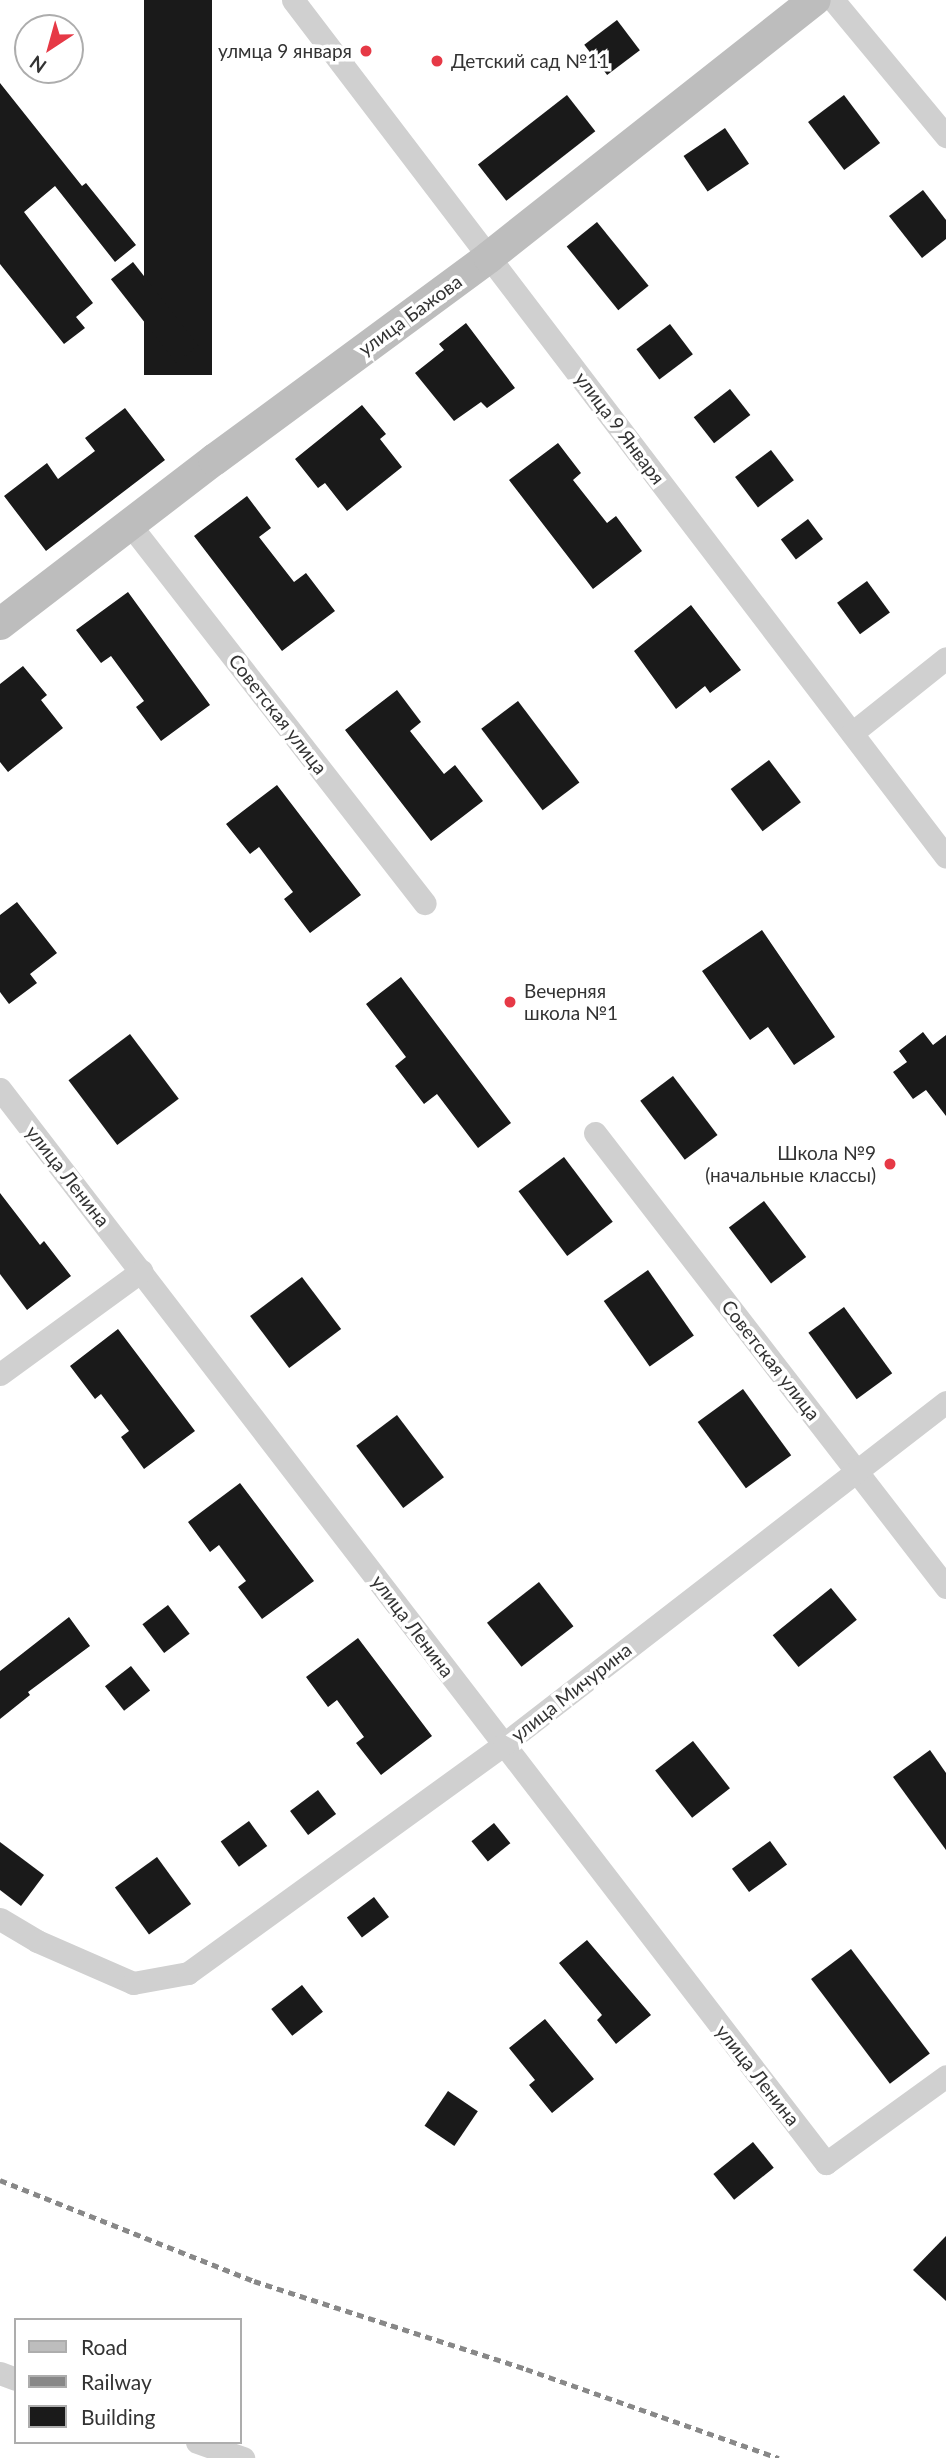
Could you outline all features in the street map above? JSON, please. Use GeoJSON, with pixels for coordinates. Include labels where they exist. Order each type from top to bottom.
{"type":"FeatureCollection","features":[{"type":"Feature","properties":{"kind":"street","name":"улица 9 Января"},"geometry":{"type":"LineString","coordinates":[[293,0],[946,858]]}},
{"type":"Feature","properties":{"kind":"street","name":"улица Бажова"},"geometry":{"type":"LineString","coordinates":[[0,624],[214,460],[489,257],[815,0]]}},
{"type":"Feature","properties":{"kind":"street"},"geometry":{"type":"LineString","coordinates":[[833,0],[946,136]]}},
{"type":"Feature","properties":{"kind":"street","name":"Советская улица"},"geometry":{"type":"LineString","coordinates":[[131,526],[425,903]]}},
{"type":"Feature","properties":{"kind":"street"},"geometry":{"type":"LineString","coordinates":[[852,733],[946,658]]}},
{"type":"Feature","properties":{"kind":"street","name":"улица Ленина"},"geometry":{"type":"LineString","coordinates":[[0,1089],[826,2163],[946,2076]]}},
{"type":"Feature","properties":{"kind":"street","name":"Советская улица"},"geometry":{"type":"LineString","coordinates":[[595,1133],[946,1587]]}},
{"type":"Feature","properties":{"kind":"street"},"geometry":{"type":"LineString","coordinates":[[0,1374],[141,1271]]}},
{"type":"Feature","properties":{"kind":"street","name":"улица Мичурина"},"geometry":{"type":"LineString","coordinates":[[0,1919],[37,1941],[133,1983],[188,1973],[504,1744],[946,1402]]}},
{"type":"Feature","properties":{"kind":"street"},"geometry":{"type":"LineString","coordinates":[[203,2444],[243,2458]]}},
{"type":"Feature","properties":{"kind":"building"},"geometry":{"type":"Polygon","coordinates":[[[144,0],[212,0],[212,375],[144,375],[144,0]]]}},
{"type":"Feature","properties":{"kind":"building"},"geometry":{"type":"Polygon","coordinates":[[[617,20],[640,50],[607,75],[584,45],[617,20]]]}},
{"type":"Feature","properties":{"kind":"building"},"geometry":{"type":"Polygon","coordinates":[[[0,83],[82,186],[86,183],[136,245],[115,262],[55,186],[24,212],[93,303],[76,317],[85,328],[64,344],[0,264],[0,83]]]}},
{"type":"Feature","properties":{"kind":"building"},"geometry":{"type":"Polygon","coordinates":[[[567,95],[595,131],[506,201],[478,165],[567,95]]]}},
{"type":"Feature","properties":{"kind":"building"},"geometry":{"type":"Polygon","coordinates":[[[844,95],[880,143],[844,170],[808,122],[844,95]]]}},
{"type":"Feature","properties":{"kind":"building"},"geometry":{"type":"Polygon","coordinates":[[[725,128],[749,164],[708,192],[684,156],[725,128]]]}},
{"type":"Feature","properties":{"kind":"building"},"geometry":{"type":"Polygon","coordinates":[[[923,190],[946,220],[946,239],[922,258],[889,216],[923,190]]]}},
{"type":"Feature","properties":{"kind":"building"},"geometry":{"type":"Polygon","coordinates":[[[597,222],[649,286],[618,310],[567,247],[597,222]]]}},
{"type":"Feature","properties":{"kind":"building"},"geometry":{"type":"Polygon","coordinates":[[[133,262],[198,346],[176,363],[111,279],[133,262]]]}},
{"type":"Feature","properties":{"kind":"building"},"geometry":{"type":"Polygon","coordinates":[[[466,323],[515,388],[487,408],[481,402],[454,421],[415,373],[444,350],[439,344],[466,323]]]}},
{"type":"Feature","properties":{"kind":"building"},"geometry":{"type":"Polygon","coordinates":[[[670,324],[693,354],[659,380],[636,349],[670,324]]]}},
{"type":"Feature","properties":{"kind":"building"},"geometry":{"type":"Polygon","coordinates":[[[730,389],[750,415],[714,443],[694,417],[730,389]]]}},
{"type":"Feature","properties":{"kind":"building"},"geometry":{"type":"Polygon","coordinates":[[[362,405],[386,434],[380,439],[402,467],[347,511],[325,483],[318,488],[295,459],[362,405]]]}},
{"type":"Feature","properties":{"kind":"building"},"geometry":{"type":"Polygon","coordinates":[[[125,408],[165,460],[46,551],[4,496],[47,463],[58,479],[95,451],[85,438],[125,408]]]}},
{"type":"Feature","properties":{"kind":"building"},"geometry":{"type":"Polygon","coordinates":[[[558,443],[581,473],[573,480],[607,523],[616,516],[642,551],[593,589],[509,480],[558,443]]]}},
{"type":"Feature","properties":{"kind":"building"},"geometry":{"type":"Polygon","coordinates":[[[771,450],[794,480],[758,507],[735,477],[771,450]]]}},
{"type":"Feature","properties":{"kind":"building"},"geometry":{"type":"Polygon","coordinates":[[[247,496],[271,528],[259,537],[294,582],[306,573],[335,611],[282,651],[194,536],[247,496]]]}},
{"type":"Feature","properties":{"kind":"building"},"geometry":{"type":"Polygon","coordinates":[[[808,519],[823,539],[796,559],[781,539],[808,519]]]}},
{"type":"Feature","properties":{"kind":"building"},"geometry":{"type":"Polygon","coordinates":[[[867,581],[890,613],[860,634],[837,603],[867,581]]]}},
{"type":"Feature","properties":{"kind":"building"},"geometry":{"type":"Polygon","coordinates":[[[128,592],[210,705],[161,741],[136,707],[144,701],[111,656],[101,663],[76,630],[128,592]]]}},
{"type":"Feature","properties":{"kind":"building"},"geometry":{"type":"Polygon","coordinates":[[[691,605],[741,670],[710,693],[705,686],[676,709],[634,651],[691,605]]]}},
{"type":"Feature","properties":{"kind":"building"},"geometry":{"type":"Polygon","coordinates":[[[23,666],[47,695],[41,700],[63,728],[8,772],[0,762],[0,684],[23,666]]]}},
{"type":"Feature","properties":{"kind":"building"},"geometry":{"type":"Polygon","coordinates":[[[397,690],[421,722],[410,731],[444,774],[455,765],[483,801],[431,841],[345,730],[397,690]]]}},
{"type":"Feature","properties":{"kind":"building"},"geometry":{"type":"Polygon","coordinates":[[[518,701],[579,782],[543,810],[481,729],[518,701]]]}},
{"type":"Feature","properties":{"kind":"building"},"geometry":{"type":"Polygon","coordinates":[[[769,760],[801,802],[763,831],[731,789],[769,760]]]}},
{"type":"Feature","properties":{"kind":"building"},"geometry":{"type":"Polygon","coordinates":[[[277,785],[361,895],[310,933],[284,899],[293,892],[259,847],[250,854],[226,824],[277,785]]]}},
{"type":"Feature","properties":{"kind":"building"},"geometry":{"type":"Polygon","coordinates":[[[17,902],[57,953],[30,974],[37,983],[9,1004],[0,992],[0,915],[17,902]]]}},
{"type":"Feature","properties":{"kind":"building"},"geometry":{"type":"Polygon","coordinates":[[[762,930],[835,1037],[794,1065],[768,1027],[750,1040],[702,971],[762,930]]]}},
{"type":"Feature","properties":{"kind":"building"},"geometry":{"type":"Polygon","coordinates":[[[401,977],[511,1123],[478,1148],[437,1094],[424,1104],[395,1066],[406,1057],[366,1004],[401,977]]]}},
{"type":"Feature","properties":{"kind":"building"},"geometry":{"type":"Polygon","coordinates":[[[923,1032],[933,1045],[946,1035],[946,1116],[926,1090],[913,1099],[893,1072],[907,1062],[899,1051],[923,1032]]]}},
{"type":"Feature","properties":{"kind":"building"},"geometry":{"type":"Polygon","coordinates":[[[130,1034],[179,1099],[117,1145],[69,1080],[130,1034]]]}},
{"type":"Feature","properties":{"kind":"building"},"geometry":{"type":"Polygon","coordinates":[[[673,1076],[718,1135],[685,1160],[640,1101],[673,1076]]]}},
{"type":"Feature","properties":{"kind":"building"},"geometry":{"type":"Polygon","coordinates":[[[564,1157],[613,1222],[567,1256],[518,1191],[564,1157]]]}},
{"type":"Feature","properties":{"kind":"building"},"geometry":{"type":"Polygon","coordinates":[[[0,1193],[40,1245],[44,1241],[71,1276],[27,1310],[0,1274],[0,1193]]]}},
{"type":"Feature","properties":{"kind":"building"},"geometry":{"type":"Polygon","coordinates":[[[764,1201],[806,1257],[771,1283],[729,1227],[764,1201]]]}},
{"type":"Feature","properties":{"kind":"building"},"geometry":{"type":"Polygon","coordinates":[[[648,1270],[694,1336],[650,1367],[604,1301],[648,1270]]]}},
{"type":"Feature","properties":{"kind":"building"},"geometry":{"type":"Polygon","coordinates":[[[302,1277],[341,1329],[289,1368],[250,1316],[302,1277]]]}},
{"type":"Feature","properties":{"kind":"building"},"geometry":{"type":"Polygon","coordinates":[[[844,1307],[892,1373],[857,1399],[808,1333],[844,1307]]]}},
{"type":"Feature","properties":{"kind":"building"},"geometry":{"type":"Polygon","coordinates":[[[118,1329],[195,1431],[144,1469],[121,1437],[129,1431],[101,1394],[95,1399],[70,1366],[118,1329]]]}},
{"type":"Feature","properties":{"kind":"building"},"geometry":{"type":"Polygon","coordinates":[[[743,1389],[791,1455],[746,1488],[698,1422],[743,1389]]]}},
{"type":"Feature","properties":{"kind":"building"},"geometry":{"type":"Polygon","coordinates":[[[397,1415],[444,1477],[403,1508],[356,1446],[397,1415]]]}},
{"type":"Feature","properties":{"kind":"building"},"geometry":{"type":"Polygon","coordinates":[[[240,1483],[314,1581],[262,1619],[238,1587],[246,1581],[219,1545],[210,1552],[188,1522],[240,1483]]]}},
{"type":"Feature","properties":{"kind":"building"},"geometry":{"type":"Polygon","coordinates":[[[539,1582],[573,1626],[521,1667],[487,1623],[539,1582]]]}},
{"type":"Feature","properties":{"kind":"building"},"geometry":{"type":"Polygon","coordinates":[[[831,1588],[857,1620],[799,1667],[773,1635],[831,1588]]]}},
{"type":"Feature","properties":{"kind":"building"},"geometry":{"type":"Polygon","coordinates":[[[168,1605],[190,1634],[164,1653],[142,1624],[168,1605]]]}},
{"type":"Feature","properties":{"kind":"building"},"geometry":{"type":"Polygon","coordinates":[[[69,1617],[90,1646],[28,1692],[30,1695],[0,1719],[0,1671],[69,1617]]]}},
{"type":"Feature","properties":{"kind":"building"},"geometry":{"type":"Polygon","coordinates":[[[358,1638],[432,1736],[381,1775],[356,1743],[364,1737],[337,1700],[328,1707],[306,1677],[358,1638]]]}},
{"type":"Feature","properties":{"kind":"building"},"geometry":{"type":"Polygon","coordinates":[[[131,1666],[150,1690],[124,1711],[105,1686],[131,1666]]]}},
{"type":"Feature","properties":{"kind":"building"},"geometry":{"type":"Polygon","coordinates":[[[693,1741],[730,1788],[692,1818],[655,1771],[693,1741]]]}},
{"type":"Feature","properties":{"kind":"building"},"geometry":{"type":"Polygon","coordinates":[[[930,1750],[946,1773],[946,1850],[893,1777],[930,1750]]]}},
{"type":"Feature","properties":{"kind":"building"},"geometry":{"type":"Polygon","coordinates":[[[318,1790],[336,1814],[308,1835],[290,1811],[318,1790]]]}},
{"type":"Feature","properties":{"kind":"building"},"geometry":{"type":"Polygon","coordinates":[[[249,1821],[267,1846],[239,1867],[221,1842],[249,1821]]]}},
{"type":"Feature","properties":{"kind":"building"},"geometry":{"type":"Polygon","coordinates":[[[494,1823],[510,1843],[488,1861],[471,1841],[494,1823]]]}},
{"type":"Feature","properties":{"kind":"building"},"geometry":{"type":"Polygon","coordinates":[[[770,1841],[787,1864],[749,1892],[732,1869],[770,1841]]]}},
{"type":"Feature","properties":{"kind":"building"},"geometry":{"type":"Polygon","coordinates":[[[0,1842],[44,1875],[21,1906],[0,1890],[0,1842]]]}},
{"type":"Feature","properties":{"kind":"building"},"geometry":{"type":"Polygon","coordinates":[[[157,1857],[191,1904],[149,1934],[115,1888],[157,1857]]]}},
{"type":"Feature","properties":{"kind":"building"},"geometry":{"type":"Polygon","coordinates":[[[374,1897],[389,1917],[362,1937],[347,1917],[374,1897]]]}},
{"type":"Feature","properties":{"kind":"building"},"geometry":{"type":"Polygon","coordinates":[[[587,1940],[651,2015],[616,2044],[597,2020],[602,2015],[559,1963],[587,1940]]]}},
{"type":"Feature","properties":{"kind":"building"},"geometry":{"type":"Polygon","coordinates":[[[851,1949],[930,2054],[890,2084],[811,1979],[851,1949]]]}},
{"type":"Feature","properties":{"kind":"building"},"geometry":{"type":"Polygon","coordinates":[[[302,1985],[323,2012],[292,2036],[271,2009],[302,1985]]]}},
{"type":"Feature","properties":{"kind":"building"},"geometry":{"type":"Polygon","coordinates":[[[545,2019],[594,2079],[552,2113],[529,2085],[535,2080],[509,2048],[545,2019]]]}},
{"type":"Feature","properties":{"kind":"building"},"geometry":{"type":"Polygon","coordinates":[[[448,2091],[478,2111],[454,2146],[425,2126],[448,2091]]]}},
{"type":"Feature","properties":{"kind":"building"},"geometry":{"type":"Polygon","coordinates":[[[753,2142],[774,2168],[734,2200],[713,2174],[753,2142]]]}},
{"type":"Feature","properties":{"kind":"building"},"geometry":{"type":"Polygon","coordinates":[[[946,2236],[946,2301],[913,2270],[946,2236]]]}},
{"type":"Feature","properties":{"kind":"railway"},"geometry":{"type":"LineString","coordinates":[[0,2180],[254,2281],[526,2369],[779,2458]]}},
{"type":"Feature","properties":{"kind":"place","name":"улмца 9 января"},"geometry":{"type":"Point","coordinates":[366,51]}},
{"type":"Feature","properties":{"kind":"place","name":"Детский сад №11"},"geometry":{"type":"Point","coordinates":[437,61]}},
{"type":"Feature","properties":{"kind":"place","name":"Вечерняя школа №1"},"geometry":{"type":"Point","coordinates":[510,1002]}},
{"type":"Feature","properties":{"kind":"place","name":"Школа №9 (начальные классы)"},"geometry":{"type":"Point","coordinates":[890,1164]}}]}
